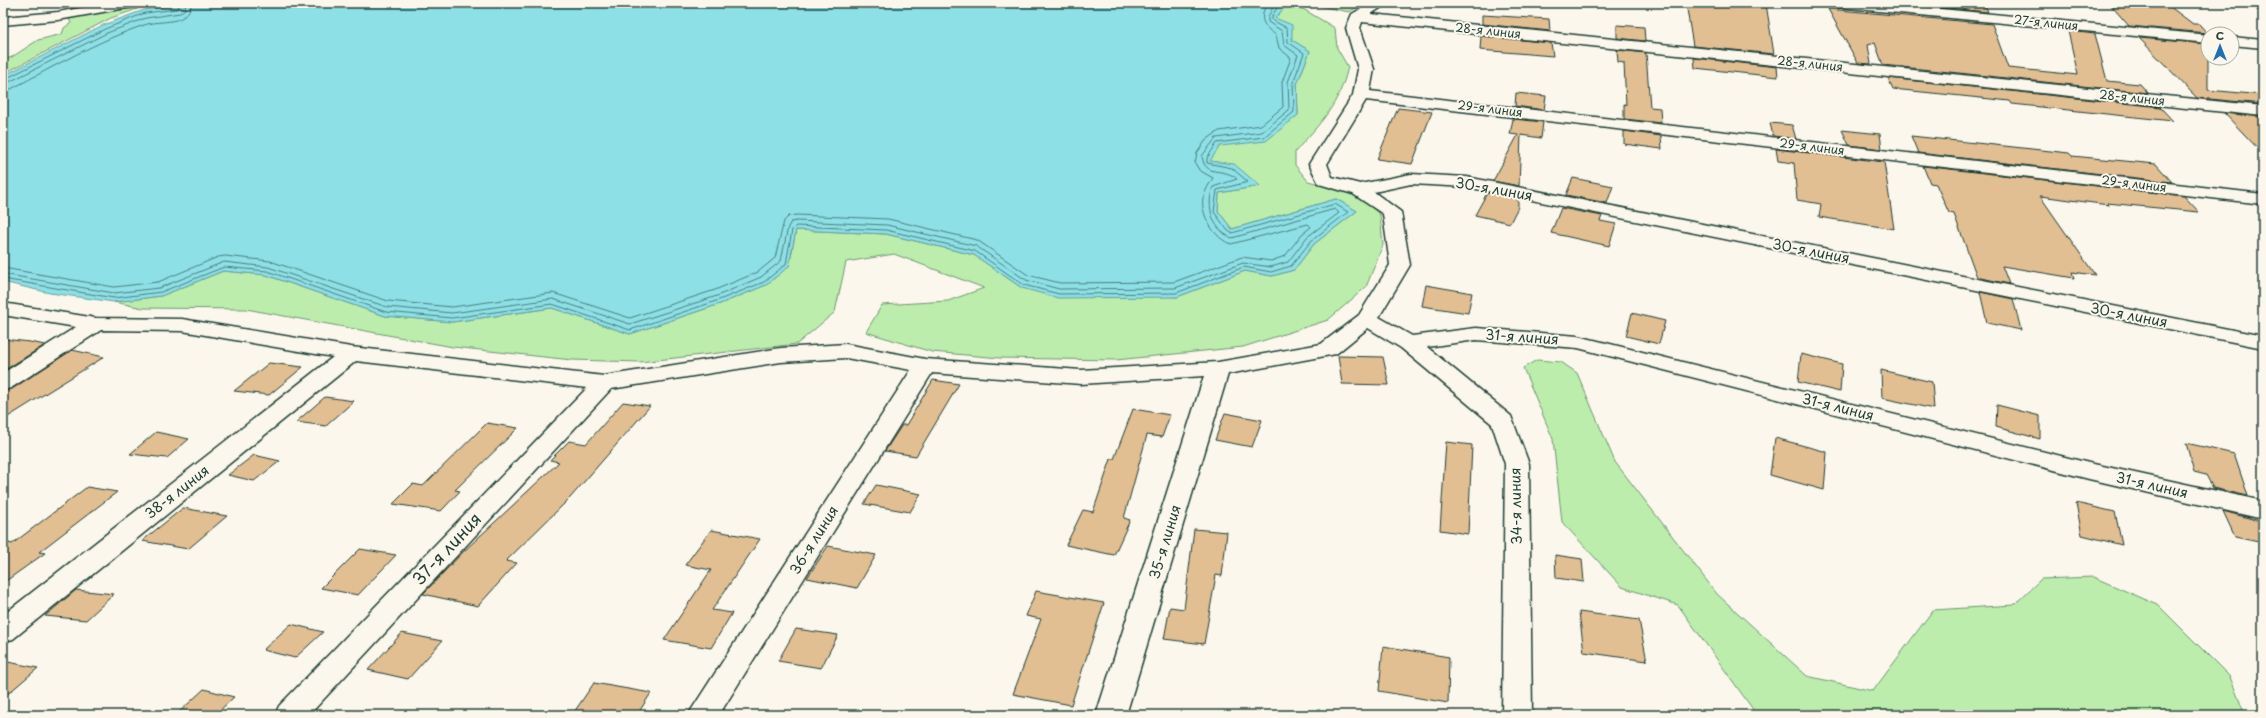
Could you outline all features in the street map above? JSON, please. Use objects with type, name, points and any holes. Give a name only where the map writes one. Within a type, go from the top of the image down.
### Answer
[{"type":"street","points":[[3,21],[58,16],[131,3]]},
{"type":"street","points":[[3,309],[96,324],[182,325],[351,354],[604,383],[781,355],[839,351],[846,351],[925,366],[1081,377],[1218,369],[1328,349],[1367,319],[1400,265],[1392,212],[1359,190],[1325,180],[1318,164],[1361,94],[1366,69],[1353,28],[1357,17],[1381,3]]},
{"type":"street","name":"27-я линия","points":[[1837,3],[2200,38]]},
{"type":"street","points":[[2255,3],[2263,8]]},
{"type":"street","name":"28-я линия","points":[[1357,17],[2263,111]]},
{"type":"street","points":[[2240,42],[2263,44]]},
{"type":"street","name":"29-я линия","points":[[1361,94],[2263,199]]},
{"type":"street","name":"30-я линия","points":[[1359,190],[1411,179],[1467,182],[2263,342]]},
{"type":"street","name":"34-я линия","points":[[1367,319],[1409,343],[1503,421],[1517,464],[1517,715]]},
{"type":"street","points":[[3,383],[96,324]]},
{"type":"street","name":"31-я линия","points":[[1409,343],[1476,334],[1578,342],[2089,471],[2263,510]]},
{"type":"street","name":"38-я линия","points":[[3,631],[351,354]]},
{"type":"street","name":"36-я линия","points":[[704,715],[925,366]]},
{"type":"street","name":"35-я линия","points":[[1111,715],[1218,369]]},
{"type":"street","name":"37-я линия","points":[[290,715],[604,383]]},
{"type":"green space","points":[[1304,3],[1365,3],[1349,12]]},
{"type":"green space","points":[[1286,6],[1303,9],[1335,28],[1337,48],[1348,67],[1339,93],[1328,113],[1295,152],[1295,165],[1308,181],[1343,190],[1363,199],[1380,215],[1383,245],[1366,287],[1328,320],[1243,347],[1116,360],[1000,358],[932,352],[866,332],[882,305],[948,301],[984,288],[894,254],[846,262],[835,312],[797,344],[640,362],[572,360],[453,347],[246,309],[143,308],[114,302],[161,296],[223,271],[266,275],[385,316],[452,322],[552,308],[630,334],[720,304],[766,285],[789,266],[796,230],[886,234],[974,255],[1022,288],[1177,297],[1245,271],[1272,276],[1294,270],[1314,244],[1357,211],[1336,199],[1232,229],[1218,211],[1219,193],[1260,186],[1209,161],[1220,145],[1266,140],[1298,115],[1297,84],[1310,51],[1292,40],[1275,18]]},
{"type":"green space","points":[[140,8],[111,18],[3,74],[3,60],[12,57],[38,40],[62,34],[64,28],[71,23],[69,19],[88,14]]},
{"type":"green space","points":[[1537,360],[1561,362],[1577,373],[1615,462],[1717,594],[1807,676],[1873,691],[1933,610],[2014,605],[2041,579],[2093,577],[2158,605],[2230,677],[2245,715],[1757,715],[1678,605],[1622,587],[1562,522],[1553,439],[1523,368]]},
{"type":"water","points":[[190,3],[1280,3],[1286,6],[1275,18],[1292,25],[1292,40],[1310,51],[1297,84],[1298,115],[1266,141],[1220,146],[1210,161],[1234,164],[1260,186],[1219,193],[1218,211],[1232,229],[1336,199],[1357,211],[1314,244],[1294,270],[1272,276],[1245,271],[1177,297],[1058,298],[1022,288],[974,255],[886,234],[796,230],[789,266],[766,285],[720,304],[630,334],[552,308],[452,322],[385,316],[266,275],[223,271],[161,296],[114,302],[50,293],[3,282],[3,76],[103,25],[144,10]]},
{"type":"building","points":[[1686,3],[1766,4],[1774,54],[1693,46]]},
{"type":"building","points":[[1896,3],[1962,3],[1986,7],[1988,12]]},
{"type":"building","points":[[2109,3],[2165,3],[2193,24],[2199,24],[2201,26],[2200,32],[2129,26]]},
{"type":"building","points":[[1828,9],[1992,24],[2008,68],[2078,75],[2068,31],[2095,34],[2107,81],[2140,84],[2148,93],[1883,65],[1875,43],[1868,45],[1871,64],[1858,63]]},
{"type":"building","points":[[1482,15],[1549,19],[1550,31],[1482,24]]},
{"type":"building","points":[[1617,25],[1644,27],[1645,41],[1617,38]]},
{"type":"building","points":[[1481,36],[1551,43],[1553,56],[1480,50]]},
{"type":"building","points":[[2139,38],[2200,43],[2200,66],[2208,66],[2208,90],[2263,95],[2263,104],[2210,99],[2208,97],[2208,99],[2197,98]]},
{"type":"building","points":[[1617,50],[1646,53],[1650,107],[1660,108],[1661,123],[1624,119],[1624,104],[1626,105],[1624,63],[1618,62]]},
{"type":"building","points":[[1694,58],[1777,67],[1778,77],[1695,68]]},
{"type":"building","points":[[1888,78],[2160,107],[2173,121],[2012,104],[2010,101],[1893,89]]},
{"type":"building","points":[[1516,93],[1546,96],[1544,110],[1515,106]]},
{"type":"building","points":[[1398,108],[1432,112],[1412,164],[1377,159]]},
{"type":"building","points":[[2224,113],[2263,117],[2263,154]]},
{"type":"building","points":[[1513,119],[1543,122],[1541,138],[1521,135],[1519,186],[1493,181],[1518,135],[1510,134]]},
{"type":"building","points":[[1770,123],[1792,125],[1796,139],[1773,136]]},
{"type":"building","points":[[1842,130],[1880,134],[1882,149],[1849,145]]},
{"type":"building","points":[[1624,131],[1661,136],[1662,149],[1624,144]]},
{"type":"building","points":[[1911,136],[2069,153],[2072,156],[2156,164],[2172,182],[1918,153]]},
{"type":"building","points":[[1776,149],[1884,162],[1894,229],[1819,217],[1821,204],[1797,200],[1794,163],[1778,161]]},
{"type":"building","points":[[1923,166],[2184,196],[2199,212],[2107,203],[2109,205],[2040,196],[2095,275],[2072,272],[2074,278],[2002,266],[2009,284],[1977,277],[1954,214],[1949,213],[1936,184],[1930,183]]},
{"type":"building","points":[[1573,178],[1613,186],[1607,203],[1566,195]]},
{"type":"building","points":[[1487,193],[1518,199],[1518,207],[1510,223],[1475,215]]},
{"type":"building","points":[[1561,208],[1602,216],[1600,221],[1616,224],[1609,246],[1551,233]]},
{"type":"building","points":[[1426,285],[1472,293],[1468,313],[1422,306]]},
{"type":"building","points":[[1980,292],[2013,299],[2021,330],[1987,323]]},
{"type":"building","points":[[1632,313],[1665,321],[1659,344],[1626,336]]},
{"type":"building","points":[[3,339],[30,342],[45,345],[3,371]]},
{"type":"building","points":[[72,350],[104,357],[3,420],[3,391],[12,389]]},
{"type":"building","points":[[1801,354],[1842,364],[1840,392],[1798,382]]},
{"type":"building","points":[[1338,356],[1383,357],[1389,385],[1342,384]]},
{"type":"building","points":[[269,363],[303,367],[269,395],[234,391]]},
{"type":"building","points":[[1881,370],[1932,382],[1934,409],[1882,398]]},
{"type":"building","points":[[933,380],[959,384],[916,456],[885,451],[902,425],[906,425]]},
{"type":"building","points":[[325,397],[354,401],[326,426],[296,422]]},
{"type":"building","points":[[623,402],[650,406],[570,498],[506,561],[517,563],[478,606],[423,594],[463,552],[559,462],[550,460],[569,441],[586,444]]},
{"type":"building","points":[[1997,405],[2040,416],[2040,439],[1996,427]]},
{"type":"building","points":[[1133,409],[1170,415],[1162,437],[1147,435],[1124,518],[1130,520],[1114,555],[1066,545],[1083,510],[1093,512],[1111,459],[1114,459]]},
{"type":"building","points":[[1225,413],[1262,420],[1252,447],[1215,440]]},
{"type":"building","points":[[487,423],[518,428],[455,490],[460,491],[441,511],[393,504],[413,484],[423,486]]},
{"type":"building","points":[[156,432],[189,439],[167,458],[130,454]]},
{"type":"building","points":[[1775,438],[1827,452],[1824,490],[1770,475]]},
{"type":"building","points":[[1446,442],[1472,445],[1468,534],[1440,530]]},
{"type":"building","points":[[2186,443],[2234,454],[2248,496],[2213,488],[2206,475],[2194,472]]},
{"type":"building","points":[[254,455],[280,461],[254,481],[228,475]]},
{"type":"building","points":[[876,485],[921,494],[910,512],[864,504]]},
{"type":"building","points":[[87,487],[117,492],[39,552],[45,553],[3,583],[3,541],[12,544]]},
{"type":"building","points":[[2076,503],[2115,512],[2122,545],[2082,535]]},
{"type":"building","points":[[183,508],[227,516],[188,549],[142,541]]},
{"type":"building","points":[[2223,511],[2263,522],[2263,543],[2235,537]]},
{"type":"building","points":[[1194,529],[1227,532],[1222,576],[1216,575],[1204,644],[1164,639],[1170,607],[1184,609]]},
{"type":"building","points":[[711,530],[760,539],[712,610],[732,613],[711,648],[664,640],[711,570],[685,565]]},
{"type":"building","points":[[828,546],[876,555],[857,588],[807,578]]},
{"type":"building","points":[[360,549],[396,555],[358,595],[321,588]]},
{"type":"building","points":[[1555,555],[1582,559],[1584,582],[1556,578]]},
{"type":"building","points":[[76,590],[114,594],[86,620],[45,616]]},
{"type":"building","points":[[1036,591],[1104,603],[1071,705],[1013,694],[1041,619],[1026,616]]},
{"type":"building","points":[[1579,612],[1639,620],[1647,661],[1584,652]]},
{"type":"building","points":[[291,624],[323,632],[295,658],[263,650]]},
{"type":"building","points":[[796,629],[838,635],[821,668],[778,661]]},
{"type":"building","points":[[402,633],[442,641],[408,679],[368,670]]},
{"type":"building","points":[[1383,646],[1449,657],[1448,703],[1379,691]]},
{"type":"building","points":[[3,661],[38,668],[3,698]]},
{"type":"building","points":[[594,683],[651,693],[637,715],[572,715]]},
{"type":"building","points":[[204,689],[234,697],[215,715],[176,715]]}]
